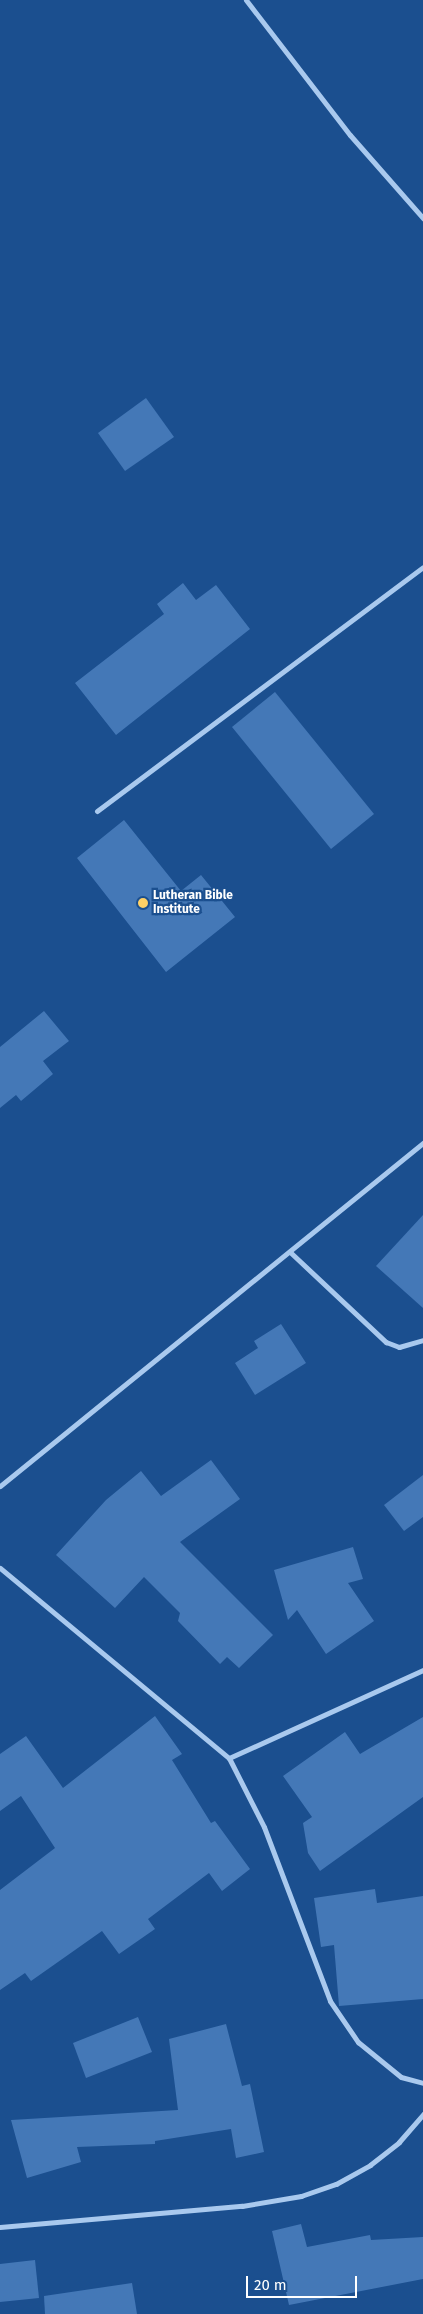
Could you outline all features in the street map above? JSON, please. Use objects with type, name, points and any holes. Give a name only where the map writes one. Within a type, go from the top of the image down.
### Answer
[{"type":"street","points":[[246,0],[350,135],[423,218]]},
{"type":"street","points":[[97,811],[423,566]]},
{"type":"street","points":[[0,1486],[423,1143]]},
{"type":"street","points":[[290,1252],[386,1342],[399,1347],[423,1340]]},
{"type":"street","points":[[0,1568],[230,1758],[264,1827],[330,2001],[358,2042],[401,2077],[423,2084]]},
{"type":"street","points":[[230,1758],[423,1670]]},
{"type":"street","points":[[0,2227],[242,2206],[302,2196],[336,2184],[370,2165],[400,2142],[423,2114]]},
{"type":"building","points":[[146,398],[174,437],[125,471],[98,433]]},
{"type":"building","points":[[183,583],[196,600],[216,585],[250,629],[116,735],[75,683],[164,614],[157,604]]},
{"type":"building","points":[[275,692],[374,814],[331,849],[232,727]]},
{"type":"building","points":[[124,820],[181,891],[201,875],[235,917],[166,972],[77,858]]},
{"type":"building","points":[[44,1011],[69,1041],[43,1061],[53,1074],[21,1101],[16,1095],[0,1108],[0,1047]]},
{"type":"building","points":[[423,1215],[423,1308],[376,1266]]},
{"type":"building","points":[[281,1324],[306,1363],[255,1395],[235,1363],[258,1348],[254,1341]]},
{"type":"building","points":[[211,1460],[240,1499],[180,1542],[273,1635],[239,1668],[227,1657],[220,1664],[178,1621],[180,1613],[144,1577],[115,1608],[56,1555],[106,1500],[141,1471],[161,1496]]},
{"type":"building","points":[[423,1475],[423,1517],[404,1531],[384,1505]]},
{"type":"building","points":[[353,1547],[363,1579],[348,1583],[374,1621],[326,1654],[297,1610],[288,1620],[274,1570]]},
{"type":"building","points":[[155,1716],[182,1754],[172,1760],[211,1823],[215,1821],[250,1869],[222,1891],[209,1873],[148,1919],[155,1929],[119,1954],[102,1931],[31,1981],[25,1973],[0,1990],[0,1890],[55,1848],[21,1796],[0,1811],[0,1754],[26,1736],[63,1788]]},
{"type":"building","points":[[423,1717],[423,1797],[320,1871],[308,1853],[303,1823],[312,1817],[283,1776],[345,1732],[360,1754]]},
{"type":"building","points":[[375,1889],[377,1903],[423,1896],[423,1999],[339,2006],[334,1945],[321,1947],[314,1898]]},
{"type":"building","points":[[138,2017],[152,2052],[86,2078],[73,2043]]},
{"type":"building","points":[[226,2024],[242,2086],[250,2084],[264,2152],[236,2158],[231,2129],[155,2141],[155,2144],[77,2147],[81,2162],[27,2178],[11,2120],[178,2110],[169,2039]]},
{"type":"building","points":[[301,2224],[307,2247],[370,2235],[371,2240],[423,2237],[423,2279],[289,2305],[272,2231]]},
{"type":"building","points":[[35,2260],[39,2298],[0,2302],[0,2264]]},
{"type":"building","points":[[132,2283],[137,2314],[45,2314],[44,2296]]},
{"type":"place","name":"Lutheran Bible Institute","points":[[143,903]]}]
